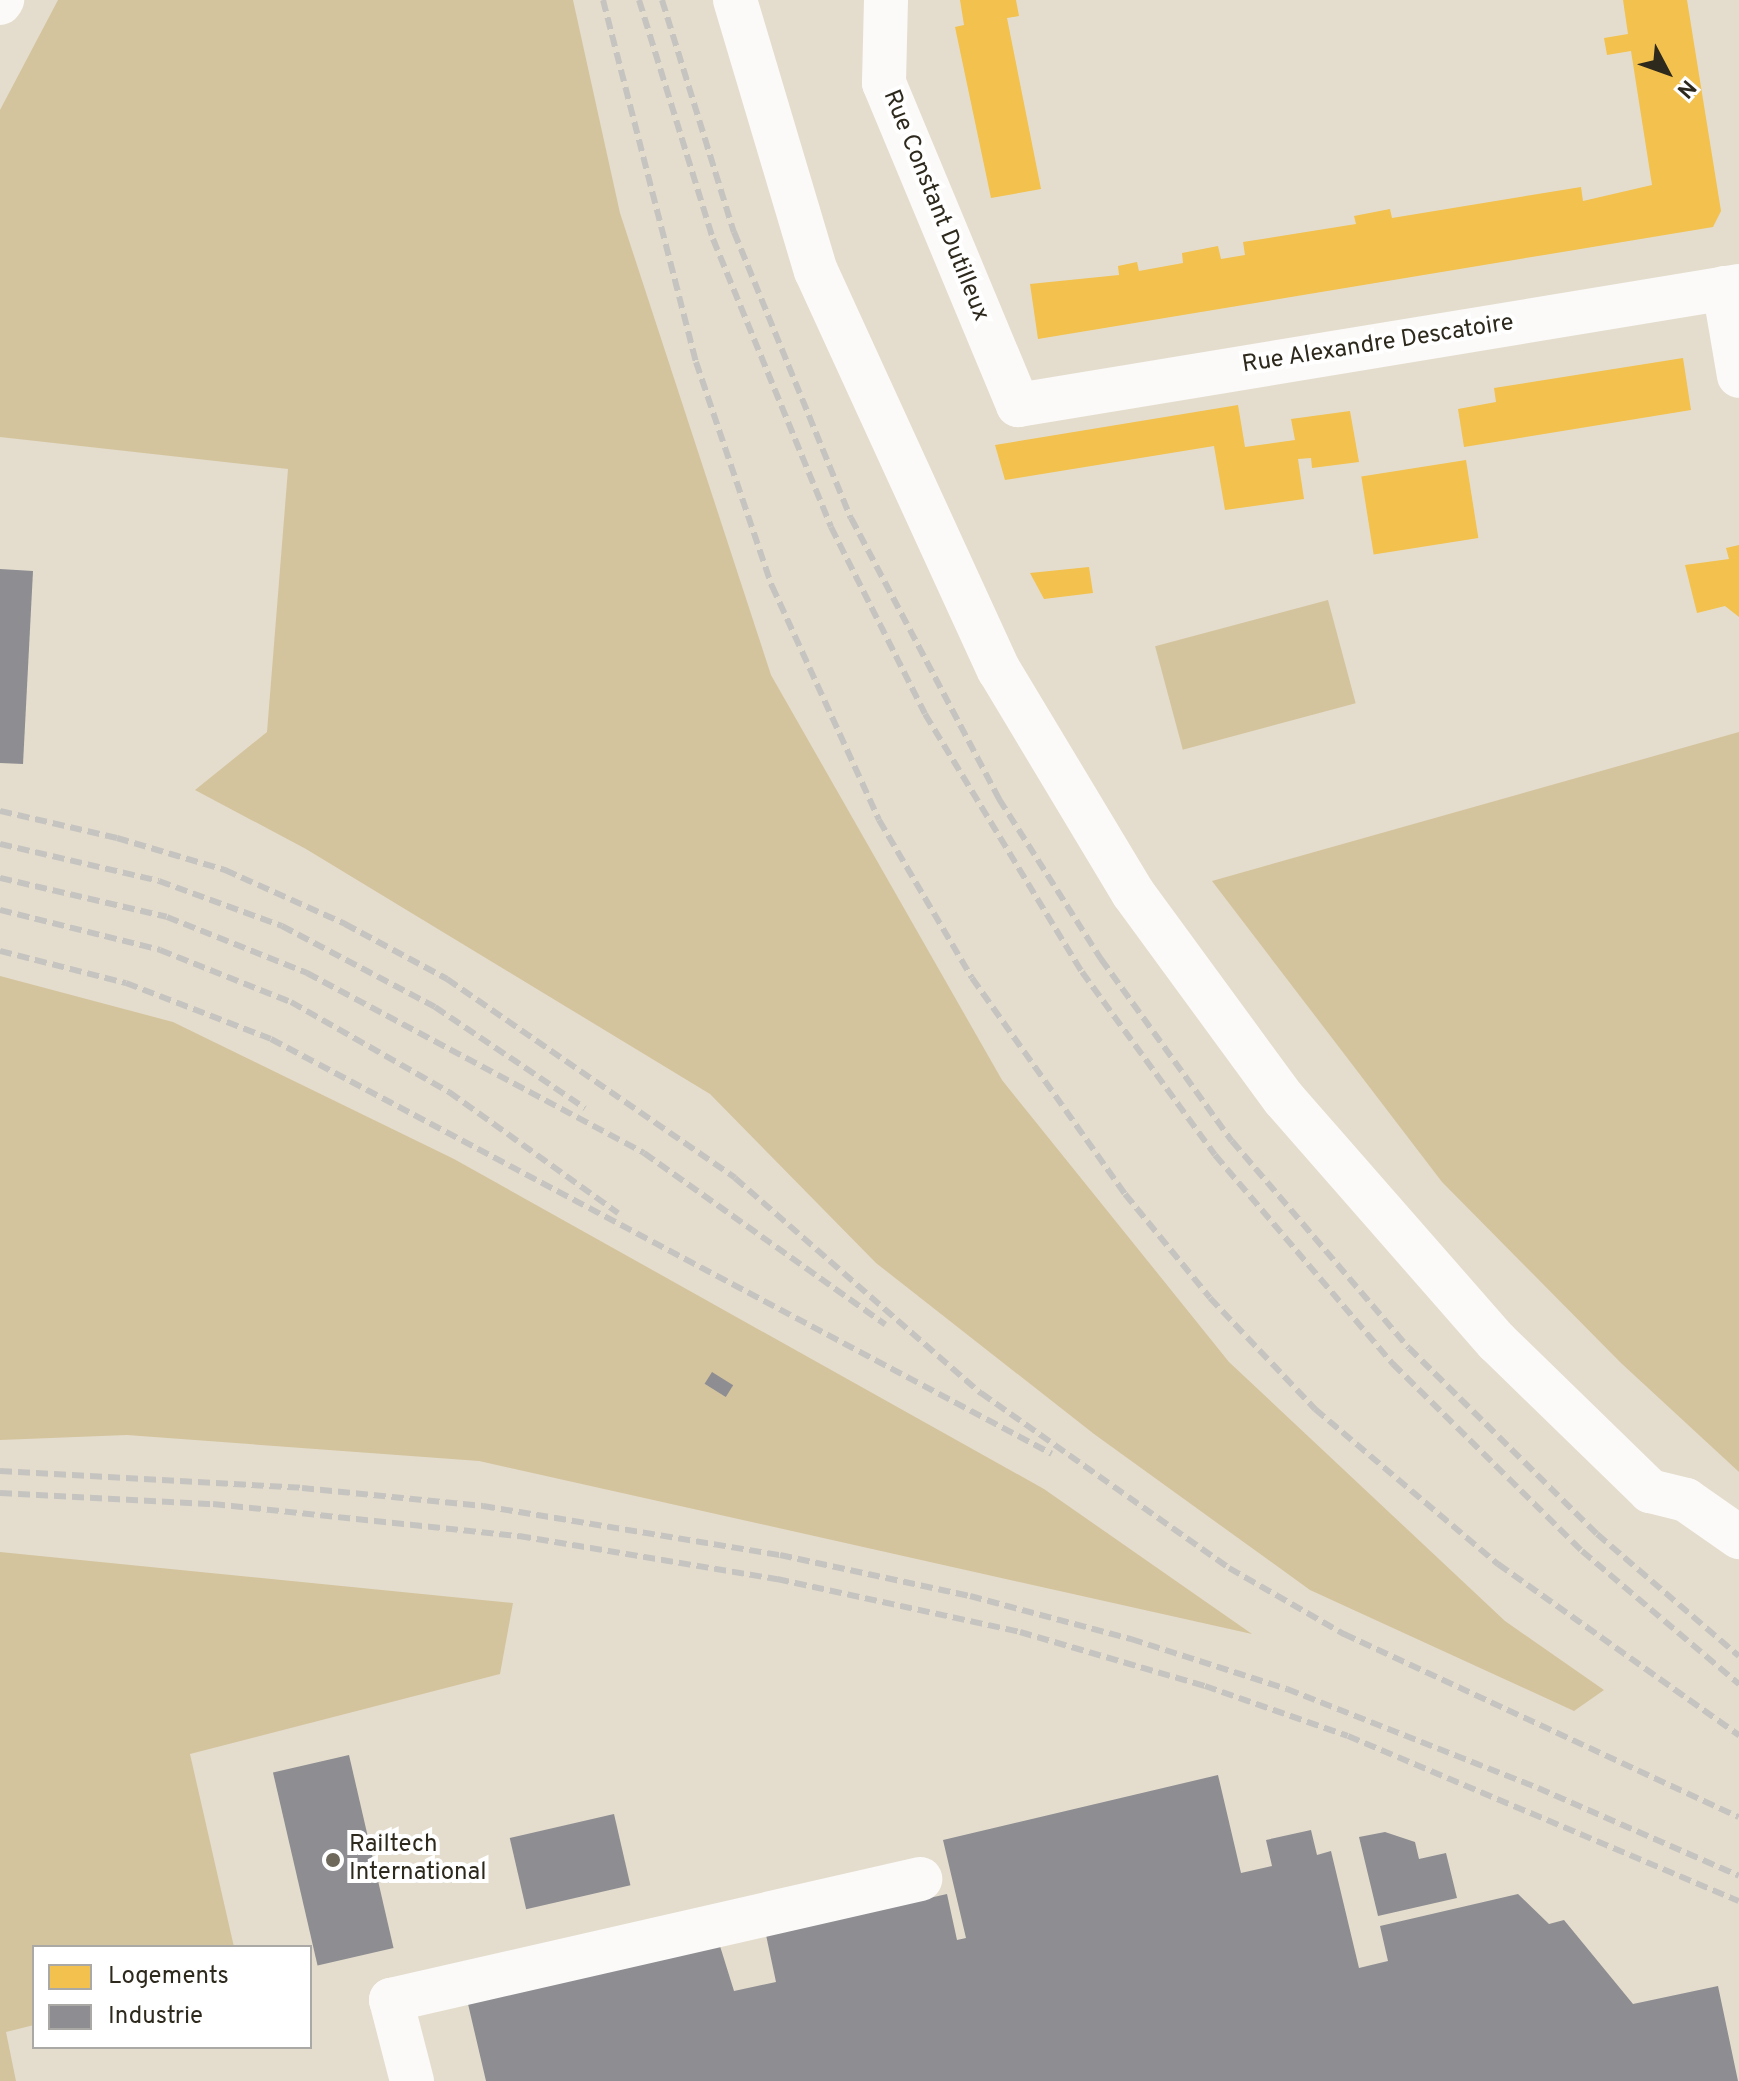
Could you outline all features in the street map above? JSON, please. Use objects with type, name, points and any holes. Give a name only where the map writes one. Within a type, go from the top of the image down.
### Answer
[{"type":"street","points":[[735,0],[816,271],[999,670],[1133,893],[1284,1099],[1497,1342],[1650,1491],[1686,1500],[1739,1537]]},
{"type":"street","name":"Rue Constant Dutilleux","points":[[886,0],[884,83],[1018,405]]},
{"type":"street","points":[[1732,287],[1739,376]]},
{"type":"street","name":"Rue Alexandre Descatoire","points":[[1018,405],[1732,287]]},
{"type":"street","points":[[412,2081],[391,2000],[920,1879]]},
{"type":"shaded area","points":[[58,0],[573,0],[620,213],[771,675],[1002,1080],[1229,1362],[1505,1621],[1604,1690],[1574,1711],[1310,1590],[1094,1434],[876,1263],[710,1094],[306,849],[195,790],[267,732],[288,469],[0,437],[0,110]]},
{"type":"shaded area","points":[[1328,600],[1356,703],[1183,750],[1155,646]]},
{"type":"shaded area","points":[[1739,732],[1739,1472],[1621,1363],[1442,1182],[1212,881]]},
{"type":"shaded area","points":[[0,976],[173,1022],[454,1159],[1044,1489],[1252,1634],[479,1461],[127,1435],[0,1440]]},
{"type":"shaded area","points":[[0,1552],[513,1603],[500,1674],[190,1754],[234,1945],[32,1945],[32,2026],[6,2032],[16,2081],[0,2081]]},
{"type":"building: Logements","points":[[960,0],[1016,0],[1019,16],[1007,18],[1041,189],[991,198],[955,27],[964,25]]},
{"type":"building: Logements","points":[[1623,0],[1687,0],[1721,211],[1713,227],[1038,339],[1030,284],[1119,275],[1118,266],[1137,262],[1139,271],[1183,263],[1182,253],[1218,246],[1221,259],[1245,255],[1243,242],[1356,224],[1354,216],[1390,209],[1392,218],[1581,187],[1583,201],[1652,185],[1631,51],[1607,55],[1604,38],[1628,34]]},
{"type":"building: Logements","points":[[1683,358],[1691,410],[1464,447],[1458,409],[1496,402],[1494,388]]},
{"type":"building: Logements","points":[[1238,405],[1245,447],[1295,440],[1291,419],[1350,411],[1359,462],[1312,468],[1311,458],[1298,459],[1304,499],[1225,510],[1214,446],[1005,480],[995,445]]},
{"type":"building: Logements","points":[[1466,460],[1478,538],[1374,555],[1361,477]]},
{"type":"building: Logements","points":[[1739,545],[1739,617],[1725,606],[1697,613],[1685,565],[1729,559],[1726,548]]},
{"type":"building: Logements","points":[[1089,567],[1093,593],[1044,599],[1030,573]]},
{"type":"building: Industrie","points":[[0,569],[33,571],[23,764],[0,763]]},
{"type":"building: Industrie","points":[[712,1372],[733,1385],[726,1397],[705,1384]]},
{"type":"building: Industrie","name":"Railtech International","points":[[349,1755],[394,1948],[318,1965],[273,1773]]},
{"type":"building: Industrie","points":[[1218,1775],[1241,1873],[1272,1866],[1266,1840],[1311,1830],[1317,1855],[1331,1851],[1359,1968],[1388,1961],[1380,1926],[1518,1894],[1549,1924],[1564,1920],[1633,2004],[1718,1986],[1738,2081],[486,2081],[468,2004],[720,1946],[734,1991],[776,1982],[766,1935],[947,1894],[957,1940],[966,1938],[943,1840]]},
{"type":"building: Industrie","points":[[614,1814],[630,1885],[526,1909],[510,1838]]},
{"type":"building: Industrie","points":[[1385,1832],[1415,1842],[1419,1859],[1446,1853],[1457,1898],[1378,1916],[1359,1837]]},
{"type":"railway","points":[[603,0],[696,362],[772,586],[879,820],[972,978],[1125,1194],[1210,1298],[1315,1409],[1498,1564],[1739,1735]]},
{"type":"railway","points":[[639,0],[713,239],[831,527],[925,714],[1082,972],[1215,1155],[1393,1364],[1582,1551],[1739,1684]]},
{"type":"railway","points":[[662,0],[734,232],[851,518],[999,799],[1101,959],[1232,1141],[1409,1348],[1597,1534],[1739,1656]]},
{"type":"railway","points":[[0,811],[117,838],[225,870],[345,924],[447,979],[735,1178],[981,1393],[1229,1568],[1344,1634],[1739,1817]]},
{"type":"railway","points":[[0,844],[159,881],[282,926],[435,1007],[585,1108]]},
{"type":"railway","points":[[0,878],[167,917],[307,973],[644,1153],[885,1324]]},
{"type":"railway","points":[[0,910],[160,950],[291,1002],[449,1092],[618,1213]]},
{"type":"railway","points":[[0,951],[126,983],[271,1039],[1052,1454]]},
{"type":"railway","points":[[0,1471],[302,1488],[483,1506],[780,1555],[970,1596],[1131,1639],[1287,1689],[1538,1788],[1739,1876]]},
{"type":"railway","points":[[0,1493],[213,1504],[519,1536],[777,1579],[1020,1632],[1205,1686],[1348,1736],[1739,1901]]},
{"type":"place","name":"Railtech International","points":[[333,1860]]}]
